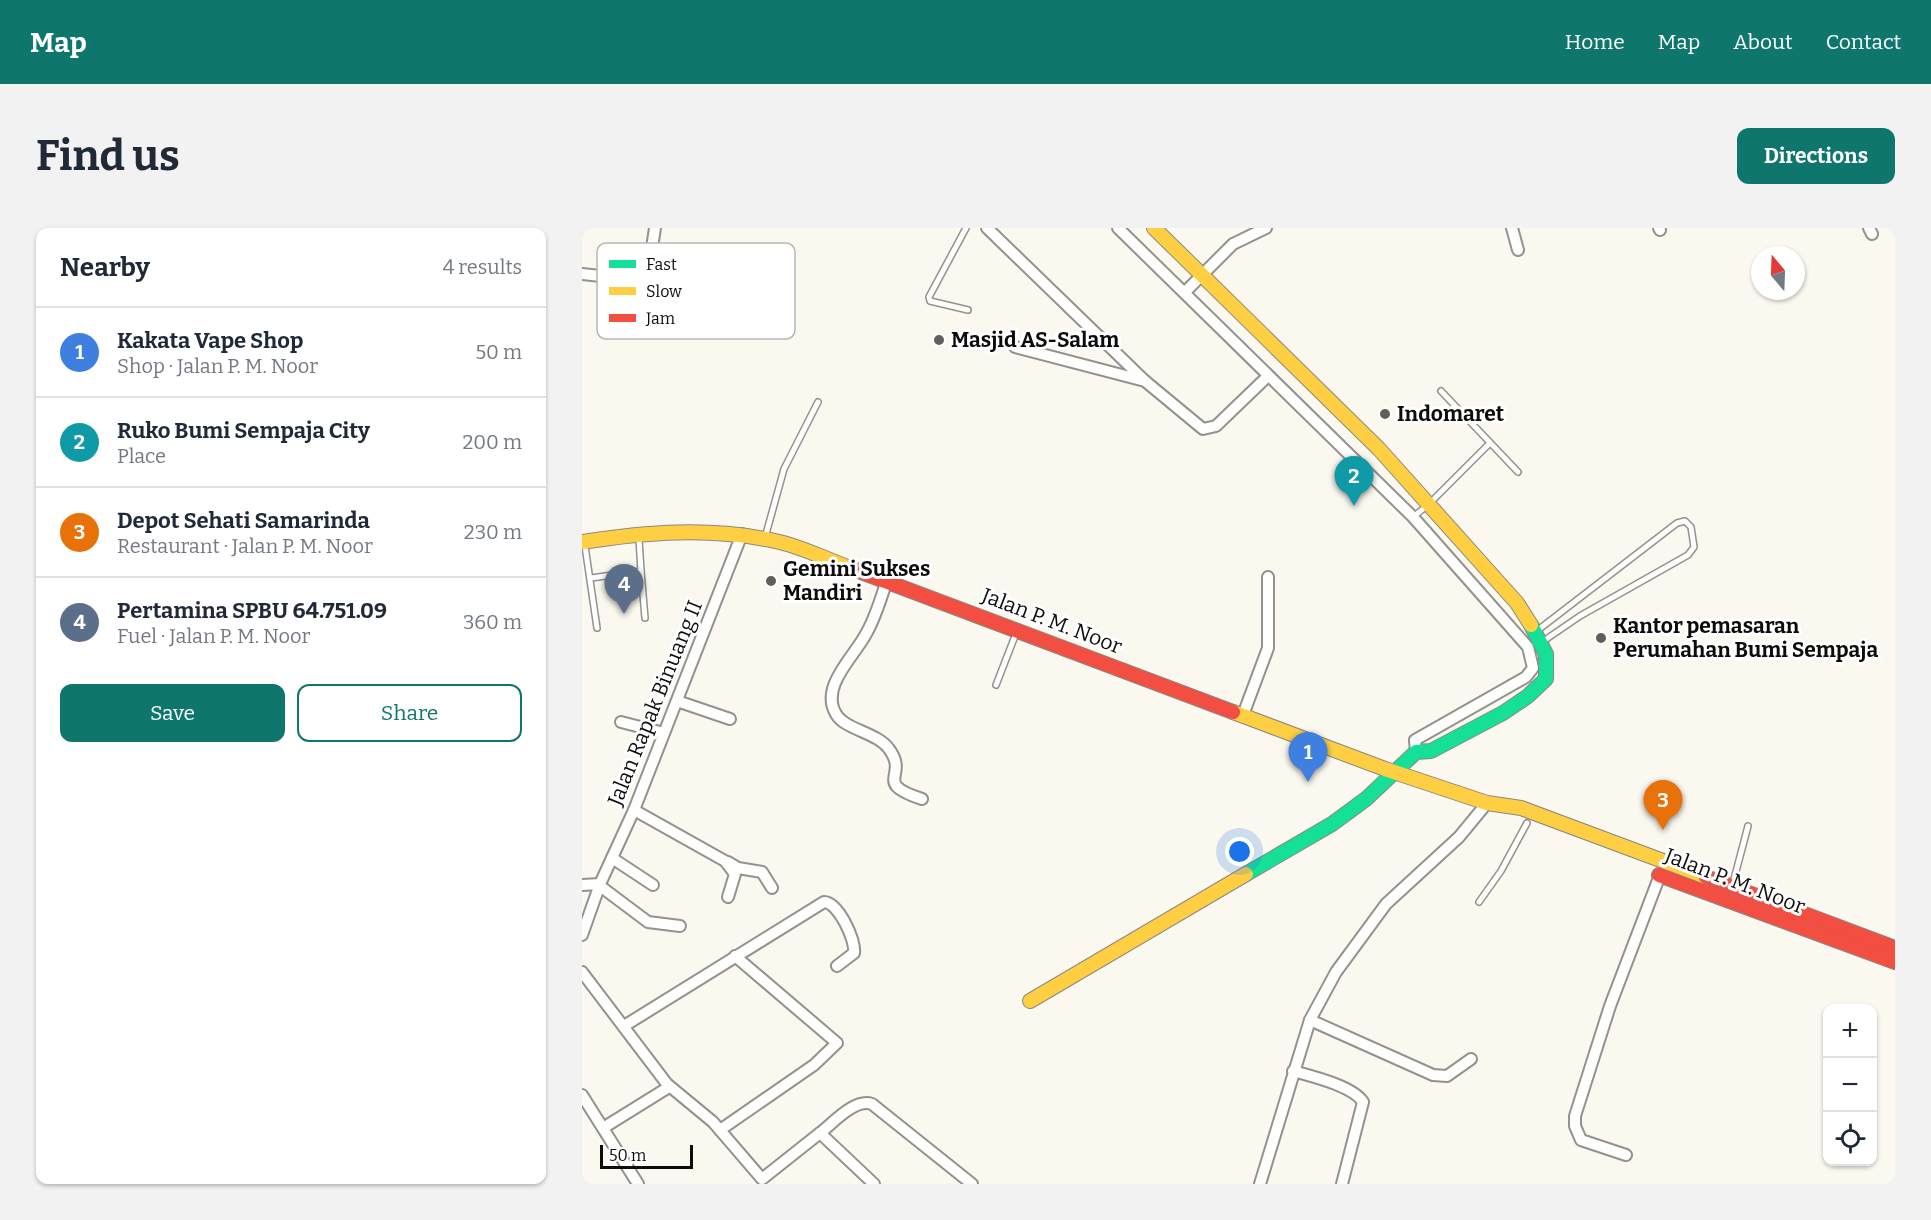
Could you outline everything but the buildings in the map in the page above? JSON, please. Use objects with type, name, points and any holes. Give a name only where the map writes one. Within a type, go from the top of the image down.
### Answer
[{"type":"main road","points":[[1030,1001],[1332,824],[1363,802],[1393,771],[1416,752],[1431,751],[1528,696],[1542,685],[1539,637],[1517,603],[1379,449],[1154,228]]},
{"type":"main road","name":"Jalan P. M. Noor","points":[[583,542],[639,533],[694,529],[765,538],[887,580],[1017,631],[1393,771],[1492,805],[1521,808],[1691,880],[1895,962]]},
{"type":"main road","name":"Jalan P. M. Noor","points":[[1492,805],[1507,816],[1660,875],[1732,888],[1895,948]]},
{"type":"street","points":[[653,243],[656,228]]},
{"type":"street","points":[[987,228],[1145,381],[1203,429],[1216,426],[1268,376]]},
{"type":"street","points":[[1118,228],[1413,517],[1517,633],[1540,667],[1415,740],[1416,752]]},
{"type":"street","points":[[1185,292],[1233,244],[1266,228]]},
{"type":"street","points":[[1512,228],[1518,250]]},
{"type":"street","points":[[582,274],[597,276]]},
{"type":"street","points":[[1015,347],[1145,381]]},
{"type":"street","name":"Jalan Rapak Binuang II","points":[[582,935],[590,909],[634,810],[742,534]]},
{"type":"street","points":[[1242,715],[1258,681],[1268,648],[1268,577]]},
{"type":"street","points":[[887,580],[866,634],[834,686],[833,703],[836,715],[844,722],[881,740],[894,757],[894,785],[900,792],[921,800]]},
{"type":"street","points":[[677,701],[730,719]]},
{"type":"street","points":[[621,722],[664,733]]},
{"type":"street","points":[[1260,1184],[1310,1020],[1336,972],[1375,916],[1492,805]]},
{"type":"street","points":[[634,810],[738,868],[762,872],[772,888]]},
{"type":"street","points":[[612,858],[654,885]]},
{"type":"street","points":[[725,861],[735,874],[728,897]]},
{"type":"street","points":[[1626,1155],[1581,1140],[1575,1126],[1575,1116],[1610,1006],[1660,875]]},
{"type":"street","points":[[582,885],[600,886],[648,921],[680,926]]},
{"type":"street","points":[[624,1026],[824,902],[830,902],[855,945],[854,952],[837,966]]},
{"type":"street","points":[[720,1130],[830,1050],[837,1042],[729,959]]},
{"type":"street","points":[[582,972],[669,1087],[720,1130],[764,1181],[820,1133],[858,1105],[866,1102],[873,1104],[972,1184]]},
{"type":"street","points":[[1310,1020],[1433,1075],[1447,1076],[1471,1059]]},
{"type":"street","points":[[1293,1071],[1350,1090],[1359,1095],[1363,1102],[1342,1184]]},
{"type":"street","points":[[603,1128],[669,1087]]},
{"type":"street","points":[[582,1095],[638,1184]]},
{"type":"street","points":[[820,1133],[868,1182]]},
{"type":"lane","points":[[966,228],[929,297],[930,301],[968,309]]},
{"type":"lane","points":[[1442,391],[1518,472]]},
{"type":"lane","points":[[765,538],[784,469],[818,402]]},
{"type":"lane","points":[[1413,517],[1428,505],[1490,442]]},
{"type":"lane","points":[[1685,521],[1691,527],[1694,547],[1688,555],[1539,637],[1677,523],[1685,521]]},
{"type":"lane","points":[[639,533],[645,618]]},
{"type":"lane","points":[[583,542],[591,578],[597,628]]},
{"type":"lane","points":[[591,578],[641,571]]},
{"type":"lane","points":[[996,685],[1017,631]]},
{"type":"lane","points":[[1479,902],[1501,871],[1527,823]]},
{"type":"lane","points":[[1732,888],[1741,845],[1748,826]]},
{"type":"traffic: fast","points":[[1246,874],[1332,824],[1366,799],[1416,752],[1431,751],[1503,713],[1528,696],[1546,679],[1546,654],[1531,625]]},
{"type":"traffic: slow","points":[[1154,228],[1379,449],[1517,603],[1531,625]]},
{"type":"traffic: slow","points":[[582,542],[654,534],[726,534],[785,543],[853,569]]},
{"type":"traffic: slow","points":[[1233,712],[1385,769],[1487,803],[1521,808],[1706,877]]},
{"type":"traffic: slow","points":[[1030,1001],[1246,874]]},
{"type":"traffic: jam","points":[[853,569],[1233,712]]},
{"type":"traffic: jam","points":[[1659,875],[1895,962]]},
{"type":"traffic: jam","points":[[1706,877],[1895,948]]},
{"type":"place","name":"Masjid AS-Salam","points":[[939,340]]},
{"type":"place","name":"Indomaret","points":[[1385,414]]},
{"type":"place","name":"Ruko Bumi Sempaja City","points":[[1354,506]]},
{"type":"place","name":"Gemini Sukses Mandiri","points":[[771,581]]},
{"type":"place","name":"Pertamina SPBU 64.751.09","points":[[624,614]]},
{"type":"place","name":"Kantor pemasaran Perumahan Bumi Sempaja","points":[[1601,638]]},
{"type":"place","name":"Kakata Vape Shop","points":[[1308,782]]},
{"type":"place","name":"Depot Sehati Samarinda","points":[[1663,830]]}]
